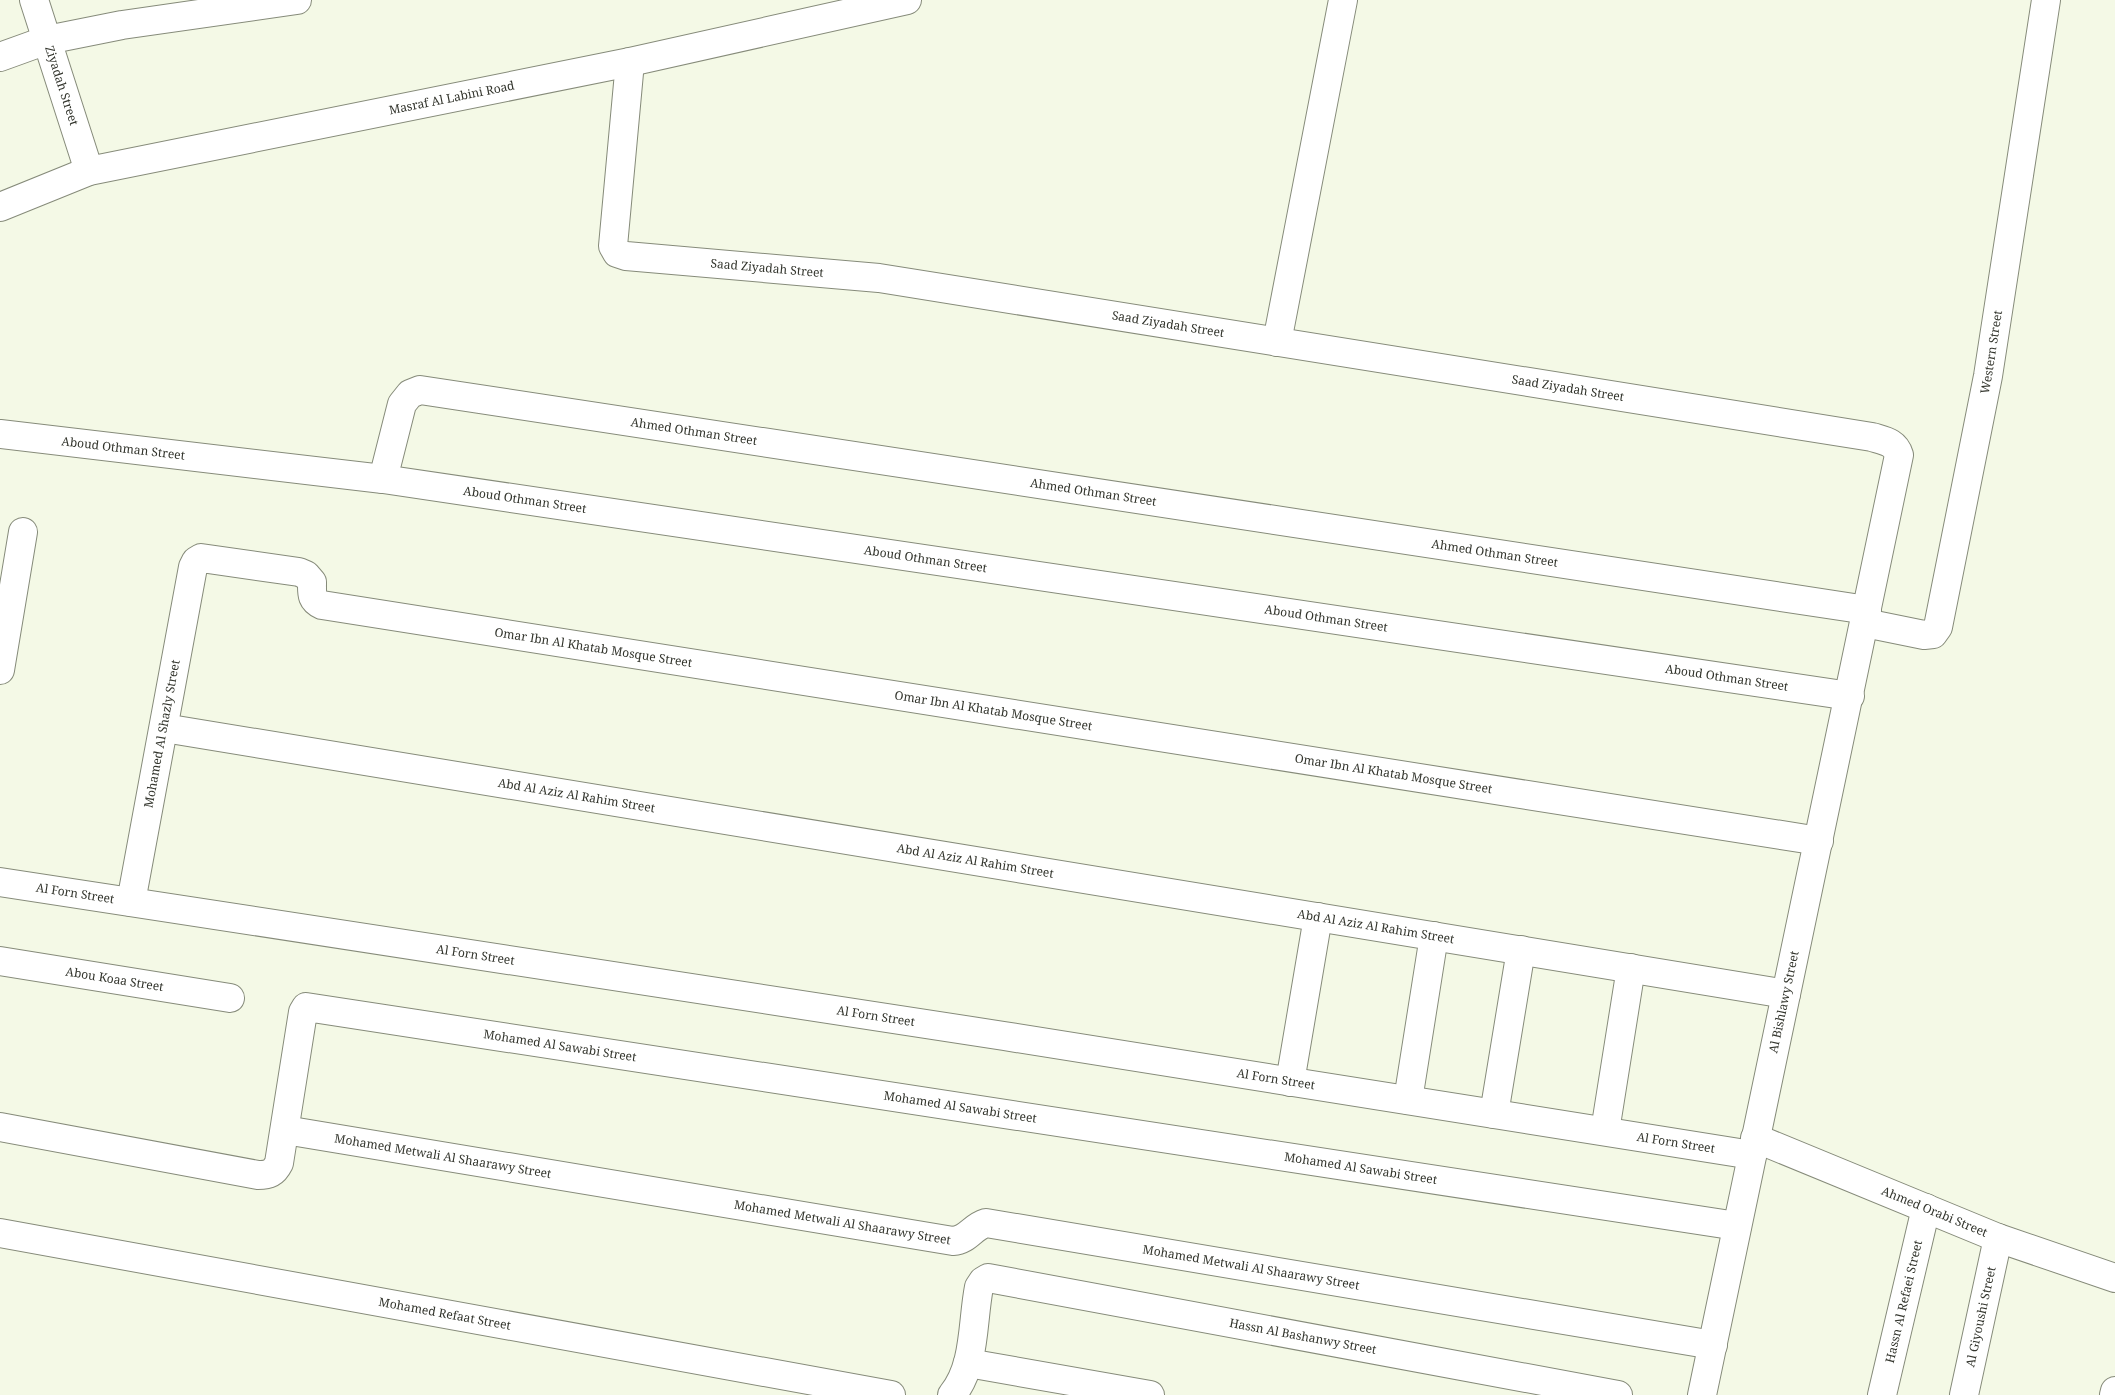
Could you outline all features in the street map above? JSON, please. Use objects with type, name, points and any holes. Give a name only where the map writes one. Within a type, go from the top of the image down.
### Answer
[{"type":"street","name":"Ziyadah Street","points":[[34,0],[89,171]]},
{"type":"street","points":[[0,57],[47,40],[122,25],[290,0]]},
{"type":"street","name":"Masraf Al Labini Road","points":[[0,207],[89,171],[630,62],[907,0]]},
{"type":"street","points":[[1277,342],[1343,0]]},
{"type":"street","name":"Western Street","points":[[1866,616],[1924,635],[1933,634],[1938,627],[1988,376],[2046,0]]},
{"type":"street","name":"Saad Ziyadah Street","points":[[630,62],[612,246],[617,253],[626,256],[879,278],[1872,438],[1888,441],[1896,448],[1899,456]]},
{"type":"street","name":"Ahmed Othman Street","points":[[383,479],[402,404],[410,394],[420,390],[1866,616]]},
{"type":"street","name":"Aboud Othman Street","points":[[0,434],[383,479],[1850,696]]},
{"type":"street","name":"Al Bishlawy Street","points":[[1702,1395],[1899,456]]},
{"type":"street","points":[[0,670],[23,532]]},
{"type":"street","name":"Omar Ibn Al Khatab Mosque Street","points":[[193,567],[196,561],[201,558],[299,572],[306,575],[312,582],[312,596],[316,602],[322,605],[1819,841]]},
{"type":"street","name":"Mohamed Al Shazly Street","points":[[131,902],[193,567]]},
{"type":"street","name":"Abd Al Aziz Al Rahim Street","points":[[164,728],[1786,994]]},
{"type":"street","name":"Al Forn Street","points":[[0,882],[1605,1132],[1754,1146]]},
{"type":"street","points":[[1290,1082],[1318,917]]},
{"type":"street","points":[[1408,1100],[1434,936]]},
{"type":"street","points":[[1494,1114],[1521,950]]},
{"type":"street","name":"Abou Koaa Street","points":[[0,961],[230,998]]},
{"type":"street","points":[[1605,1132],[1631,968]]},
{"type":"street","name":"Mohamed Al Sawabi Street","points":[[285,1130],[303,1012],[306,1007],[1737,1226]]},
{"type":"street","points":[[0,1127],[258,1175],[268,1175],[280,1163],[285,1130]]},
{"type":"street","name":"Mohamed Metwali Al Shaarawy Street","points":[[285,1130],[953,1241],[966,1238],[978,1225],[986,1224],[1713,1345]]},
{"type":"street","name":"Ahmed Orabi Street","points":[[1754,1146],[1926,1208],[1998,1238],[2115,1278]]},
{"type":"street","name":"Hassn Al Refaei Street","points":[[1882,1395],[1926,1208]]},
{"type":"street","name":"Mohamed Refaat Street","points":[[0,1233],[891,1395]]},
{"type":"street","name":"Al Giyoushi Street","points":[[1964,1395],[1998,1238]]},
{"type":"street","name":"Hassn Al Bashanwy Street","points":[[968,1363],[979,1287],[988,1278],[1618,1395]]},
{"type":"street","points":[[952,1395],[962,1380],[968,1363],[1150,1395]]},
{"type":"street","points":[[2114,1395],[2115,1391]]}]
